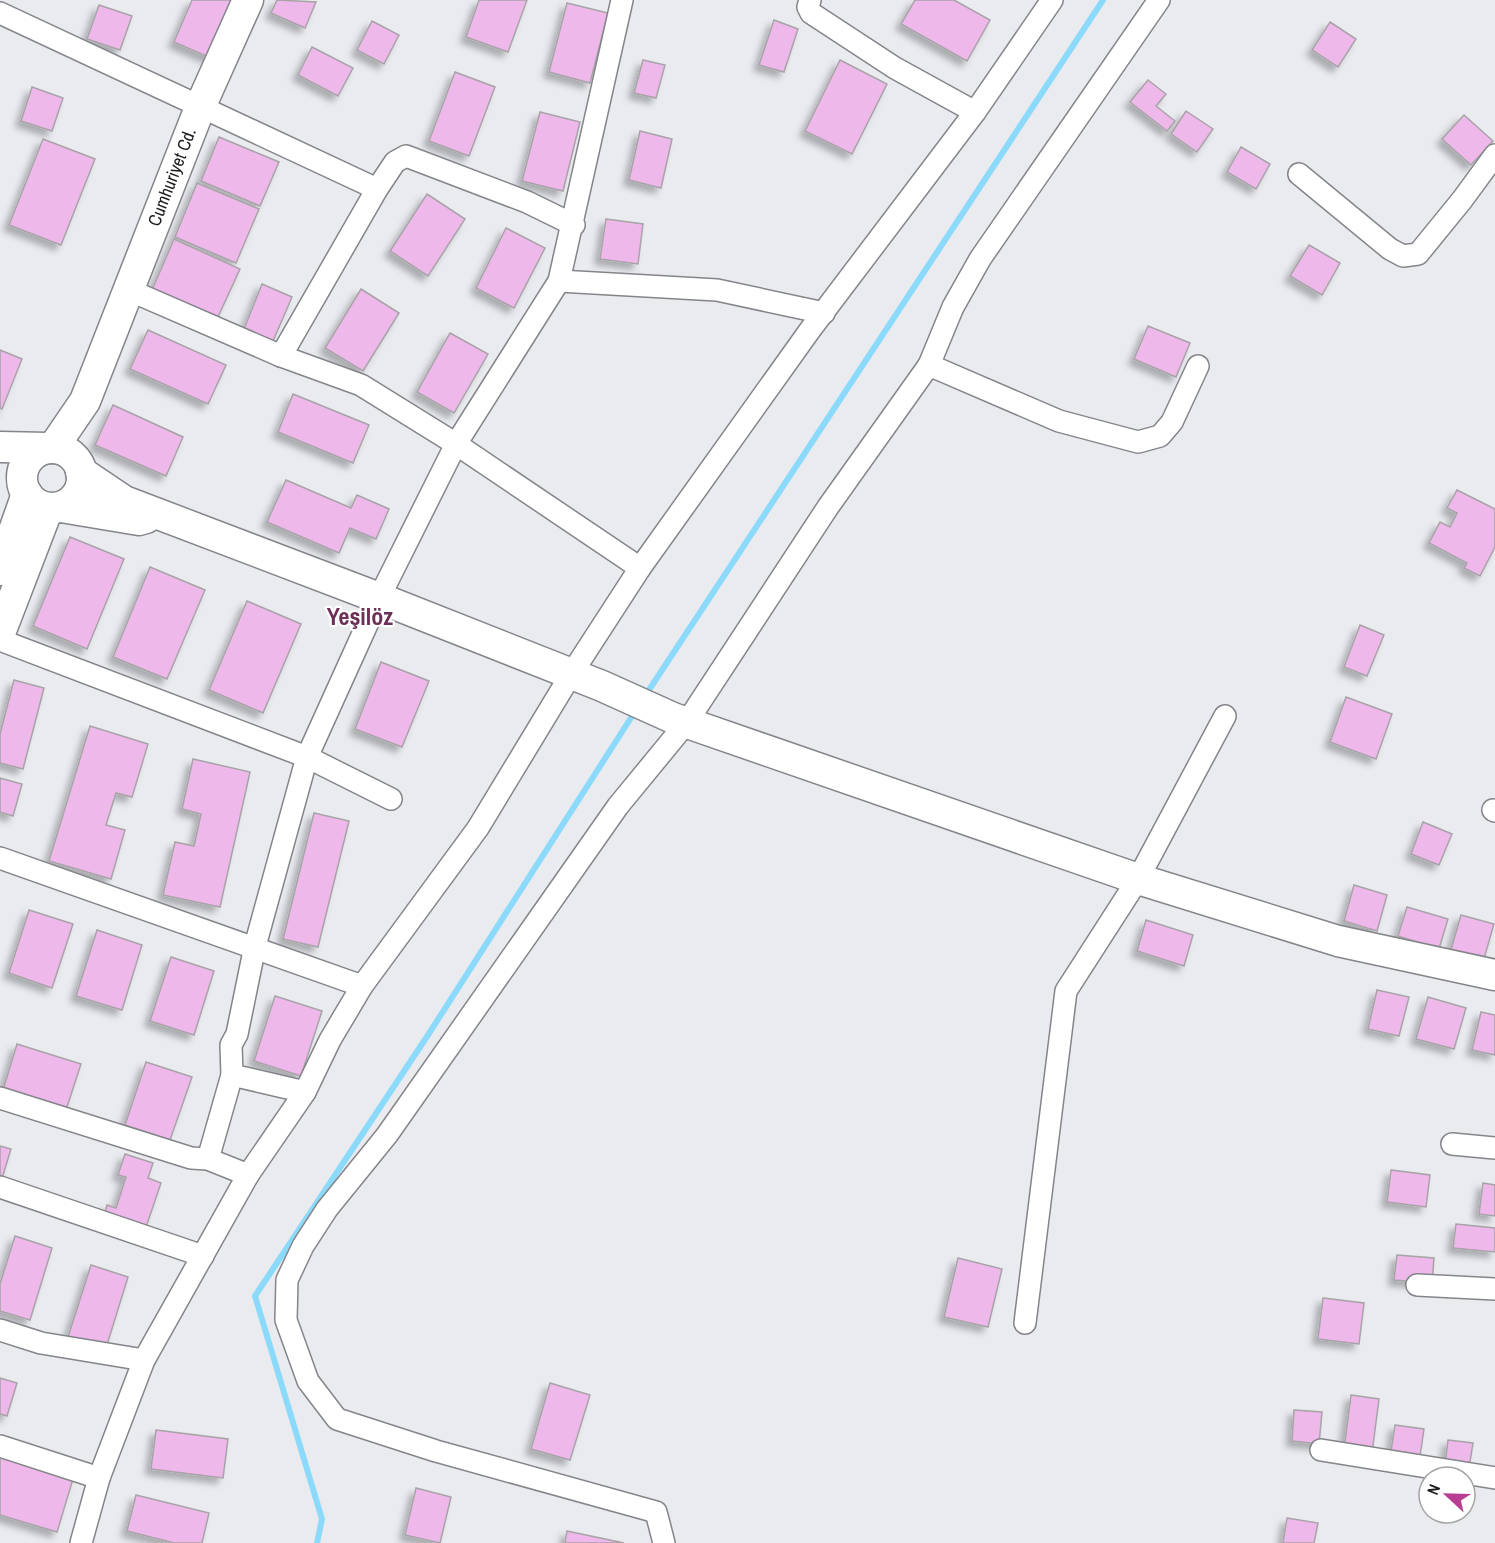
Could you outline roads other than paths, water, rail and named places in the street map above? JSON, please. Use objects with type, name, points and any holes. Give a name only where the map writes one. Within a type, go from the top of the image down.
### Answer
[{"type":"street","name":"Cumhuriyet Cd.","points":[[101,357],[201,105],[248,0]]},
{"type":"street","points":[[208,1159],[232,1075],[231,1045],[237,1034],[255,946],[307,757],[379,598],[456,444],[559,280],[574,225],[622,0]]},
{"type":"street","points":[[810,0],[808,7],[811,13],[895,68],[975,112]]},
{"type":"street","points":[[81,1543],[99,1478],[144,1360],[248,1175],[305,1092],[330,1040],[362,986],[478,828],[570,676],[640,568],[824,313],[975,112],[1052,0]]},
{"type":"street","points":[[664,1543],[656,1512],[436,1451],[337,1419],[308,1381],[286,1320],[287,1280],[303,1246],[327,1209],[387,1135],[929,365],[953,308],[980,259],[1159,0]]},
{"type":"street","points":[[0,13],[377,189]]},
{"type":"street","points":[[1299,174],[1390,249],[1403,256],[1418,254],[1462,200],[1495,154]]},
{"type":"street","points":[[281,357],[377,189],[394,162],[406,156],[517,198],[574,225]]},
{"type":"street","points":[[559,280],[717,290],[824,313]]},
{"type":"street","points":[[129,290],[281,357],[361,385],[456,444],[640,568]]},
{"type":"street","points":[[0,633],[32,495],[23,469],[27,461],[40,450],[51,448],[84,401],[101,357]]},
{"type":"street","points":[[32,495],[72,501],[80,490],[80,468],[95,406],[101,357]]},
{"type":"street","points":[[929,365],[1059,421],[1138,442],[1160,436],[1172,422],[1198,366]]},
{"type":"street","points":[[0,447],[51,448],[67,451],[80,468],[124,501],[379,598],[570,676],[602,686],[680,720],[1138,879],[1338,941],[1495,975]]},
{"type":"street","points":[[32,495],[139,520],[160,515]]},
{"type":"street","points":[[0,570],[32,495]]},
{"type":"street","points":[[0,640],[307,757],[391,799]]},
{"type":"street","points":[[1025,1323],[1066,991],[1138,879],[1225,716]]},
{"type":"street","points":[[0,858],[255,946],[362,986]]},
{"type":"street","points":[[232,1075],[305,1092]]},
{"type":"street","points":[[0,1098],[191,1158],[208,1159],[248,1175]]},
{"type":"street","points":[[1452,1144],[1495,1148]]},
{"type":"street","points":[[0,1187],[203,1256]]},
{"type":"street","points":[[1417,1285],[1495,1289]]},
{"type":"street","points":[[0,1330],[41,1343],[144,1360]]},
{"type":"street","points":[[0,1446],[99,1478]]},
{"type":"street","points":[[1321,1450],[1495,1478]]},
{"type":"waterway","points":[[645,696],[1103,0]]},
{"type":"waterway","points":[[317,1543],[322,1519],[255,1296],[428,1035],[636,710]]},
{"type":"district","name":"Yeşilöz","points":[[360,617]]}]
